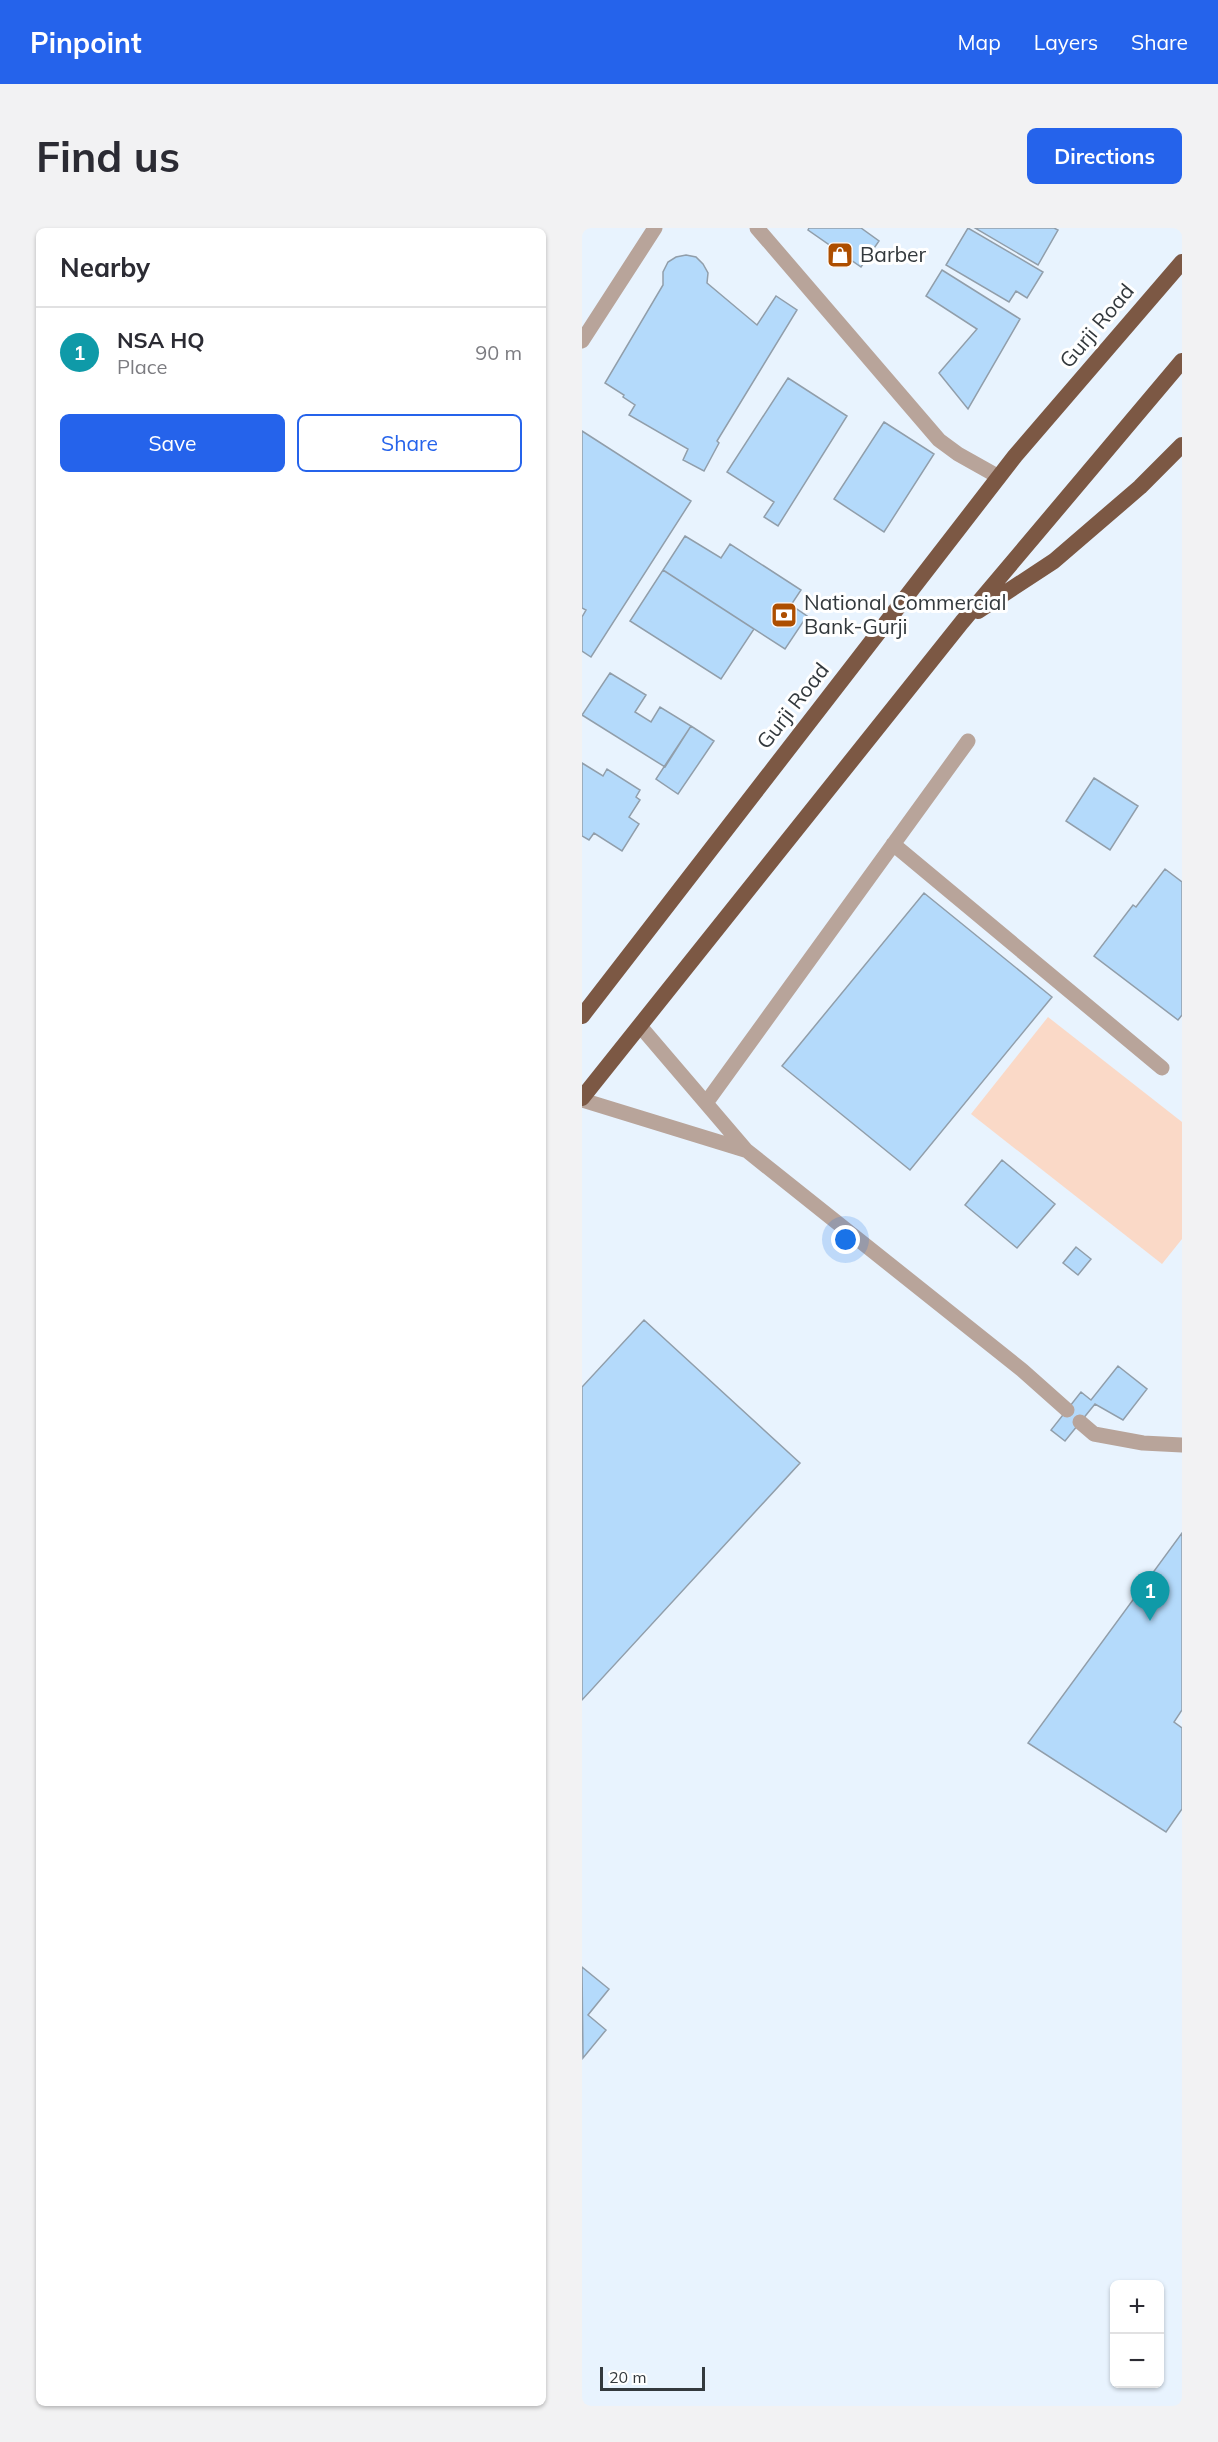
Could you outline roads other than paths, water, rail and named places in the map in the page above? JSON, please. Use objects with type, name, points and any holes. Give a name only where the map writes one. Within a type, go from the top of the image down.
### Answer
[{"type":"highway","points":[[1150,297],[1182,252]]},
{"type":"highway","name":"Gurji Road","points":[[582,1016],[999,477],[1182,262]]},
{"type":"highway","points":[[582,1099],[962,622],[1182,361]]},
{"type":"highway","points":[[962,622],[1054,561],[1140,487],[1182,445]]},
{"type":"street","points":[[582,341],[655,228]]},
{"type":"street","points":[[757,228],[939,440],[958,454],[999,477]]},
{"type":"street","points":[[706,1103],[968,741]]},
{"type":"street","points":[[893,844],[1162,1068]]},
{"type":"street","points":[[640,1026],[746,1150],[1022,1370],[1066,1410]]},
{"type":"street","points":[[582,1099],[746,1150]]},
{"type":"street","points":[[1080,1422],[1094,1434],[1143,1443],[1182,1445]]},
{"type":"place","name":"Barber","points":[[840,255]]},
{"type":"place","name":"National Commercial Bank-Gurji","points":[[784,615]]},
{"type":"place","name":"NSA HQ","points":[[1150,1621]]}]
